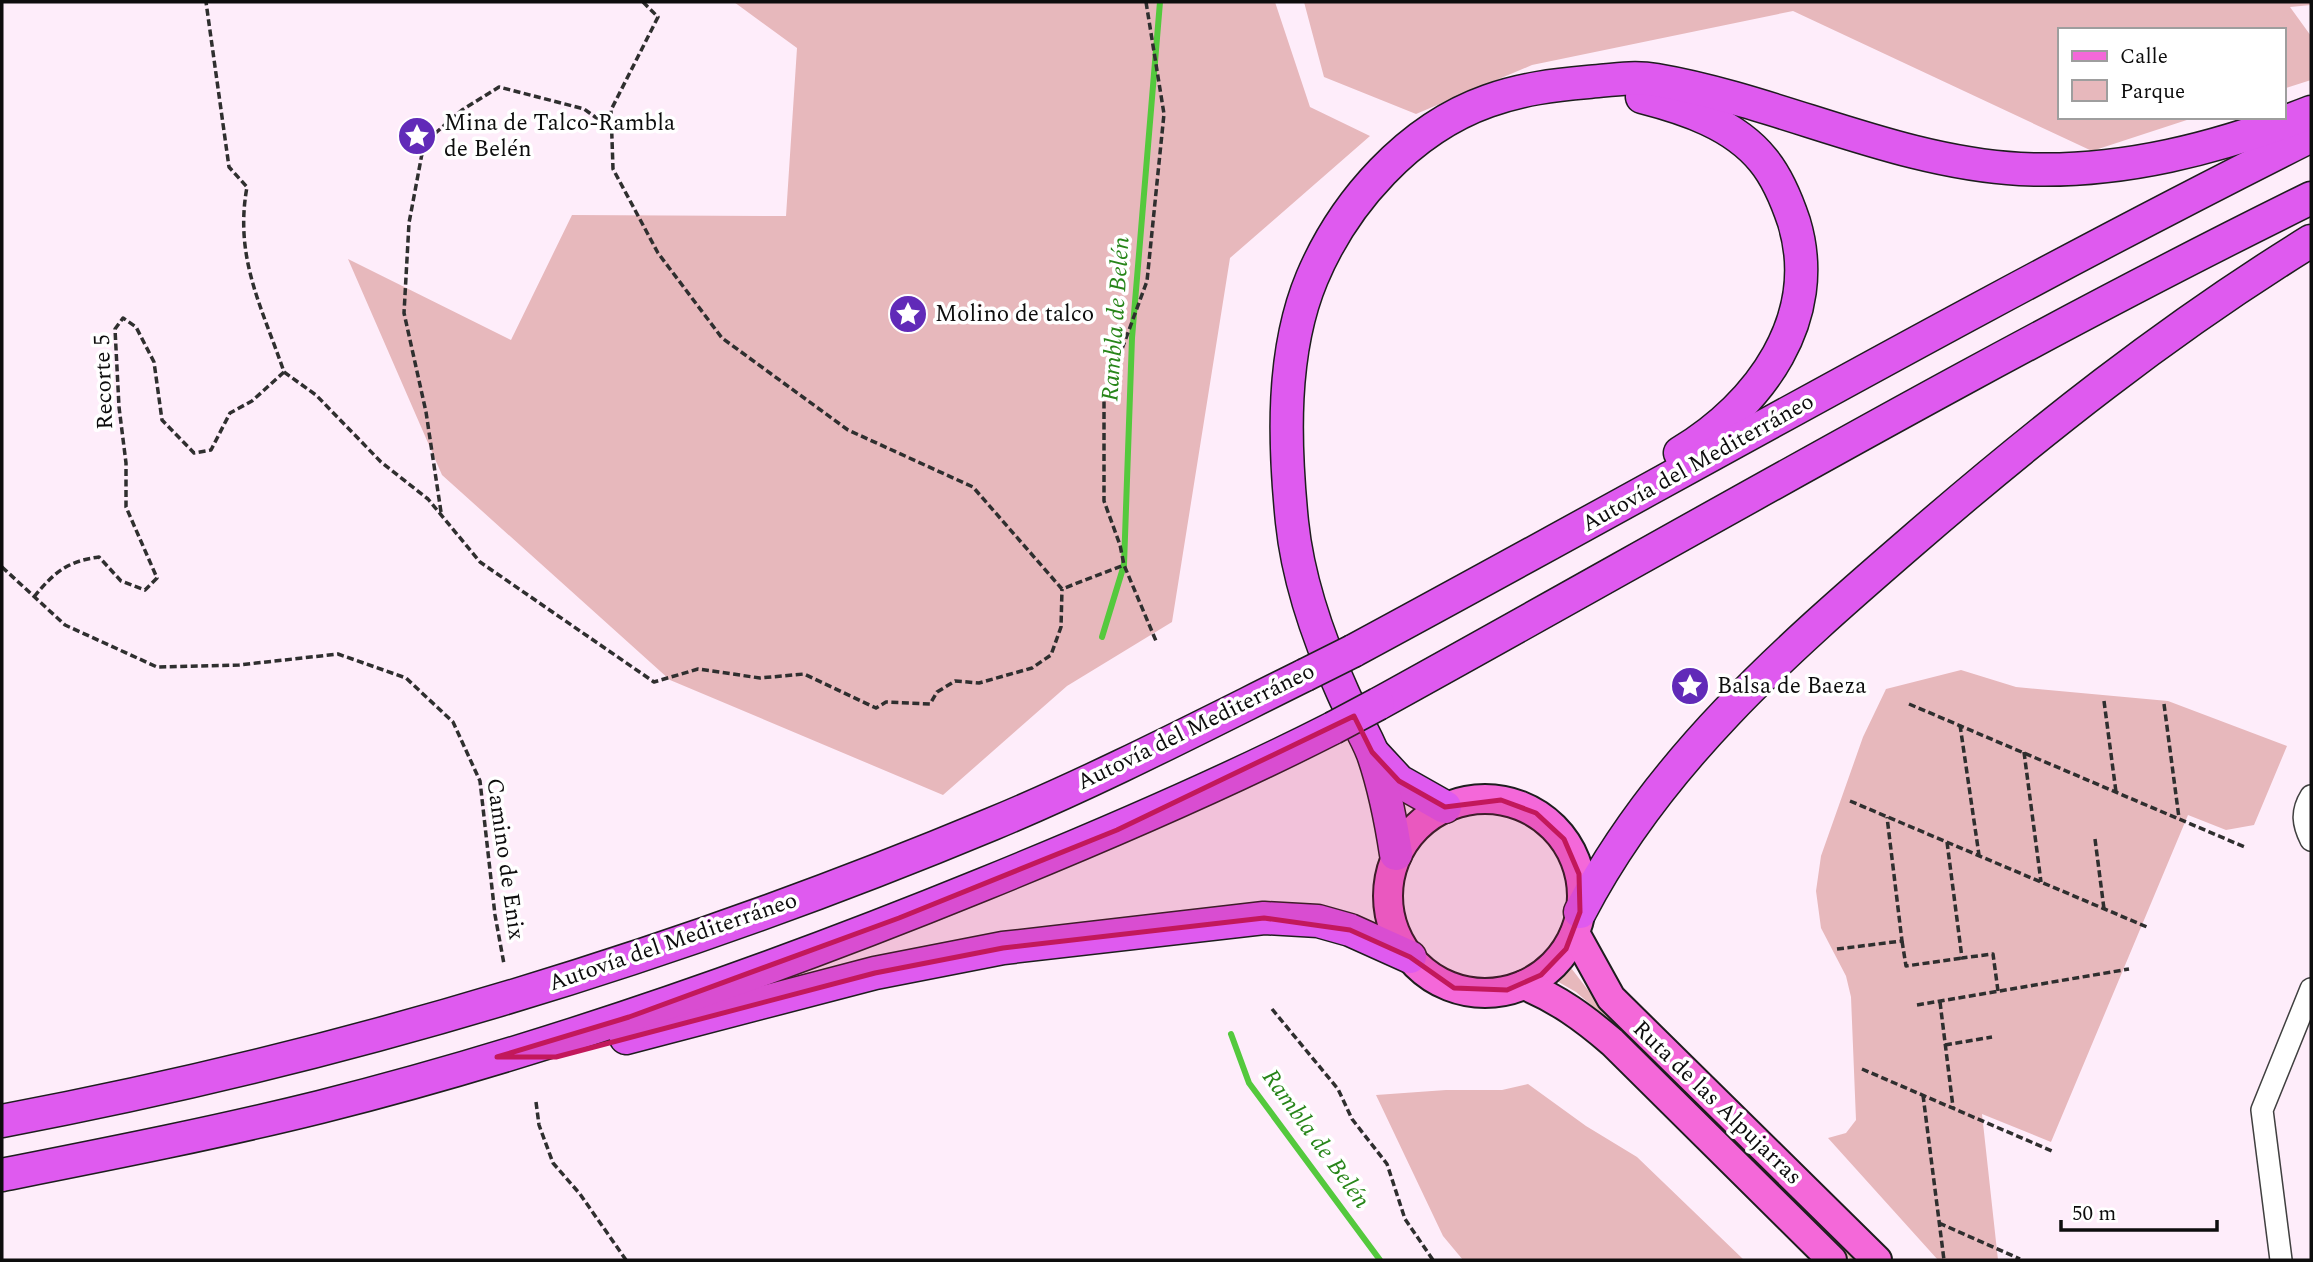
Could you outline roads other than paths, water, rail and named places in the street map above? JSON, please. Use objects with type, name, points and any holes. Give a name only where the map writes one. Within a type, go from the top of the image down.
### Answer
[{"type":"highway","points":[[1396,854],[1372,752],[1342,692],[1299,570],[1292,523],[1287,442],[1294,341],[1311,280],[1338,226],[1367,189],[1400,155],[1437,127],[1486,101],[1542,86],[1587,82],[1651,79],[1721,96],[1875,142],[1954,160],[2021,169],[2109,165],[2180,155],[2261,131],[2311,112]]},
{"type":"highway","points":[[1587,82],[1680,107],[1717,124],[1742,141],[1763,160],[1786,197],[1801,247],[1802,289],[1789,333],[1763,381],[1700,442],[1666,462],[1632,500]]},
{"type":"highway","name":"Autovía del Mediterráneo","points":[[2,1121],[110,1101],[274,1063],[447,1017],[812,896],[995,823],[1353,651],[1632,500],[1924,337],[2311,136]]},
{"type":"highway","points":[[2,1175],[256,1122],[497,1057],[629,1017],[899,918],[1117,830],[1333,728],[1968,374],[2133,285],[2311,198]]},
{"type":"highway","points":[[1578,922],[1628,829],[1695,747],[1759,679],[2011,455],[2116,373],[2251,278],[2311,241]]},
{"type":"highway","points":[[1372,752],[1399,781],[1445,807]]},
{"type":"highway","points":[[497,1057],[556,1057],[876,974],[1003,948],[1264,918],[1318,921],[1350,930],[1409,957]]},
{"type":"main road","points":[[1482,799],[1501,800],[1527,809],[1551,825],[1564,839],[1579,874],[1578,922],[1555,964],[1524,985],[1489,993],[1462,990],[1437,981],[1409,957],[1390,918],[1389,874],[1396,854],[1417,826],[1445,807],[1482,799]]},
{"type":"main road","name":"Ruta de las Alpujarras","points":[[1578,922],[1611,998],[1877,1260]]},
{"type":"main road","name":"Ruta de las Alpujarras","points":[[1524,985],[1573,1010],[1612,1042],[1832,1260]]},
{"type":"lane","points":[[2311,796],[2305,805],[2303,825],[2311,840]]},
{"type":"lane","points":[[2281,1260],[2262,1110],[2309,997]]},
{"type":"waterway","name":"Rambla de Belén","points":[[1102,637],[1124,565],[1132,338],[1160,2]]},
{"type":"waterway","name":"Rambla de Belén","points":[[1231,1034],[1249,1083],[1380,1260]]},
{"type":"place","name":"Mina de Talco-Rambla de Belén","points":[[417,136]]},
{"type":"place","name":"Molino de talco","points":[[908,314]]},
{"type":"place","name":"Balsa de Baeza","points":[[1690,686]]}]
